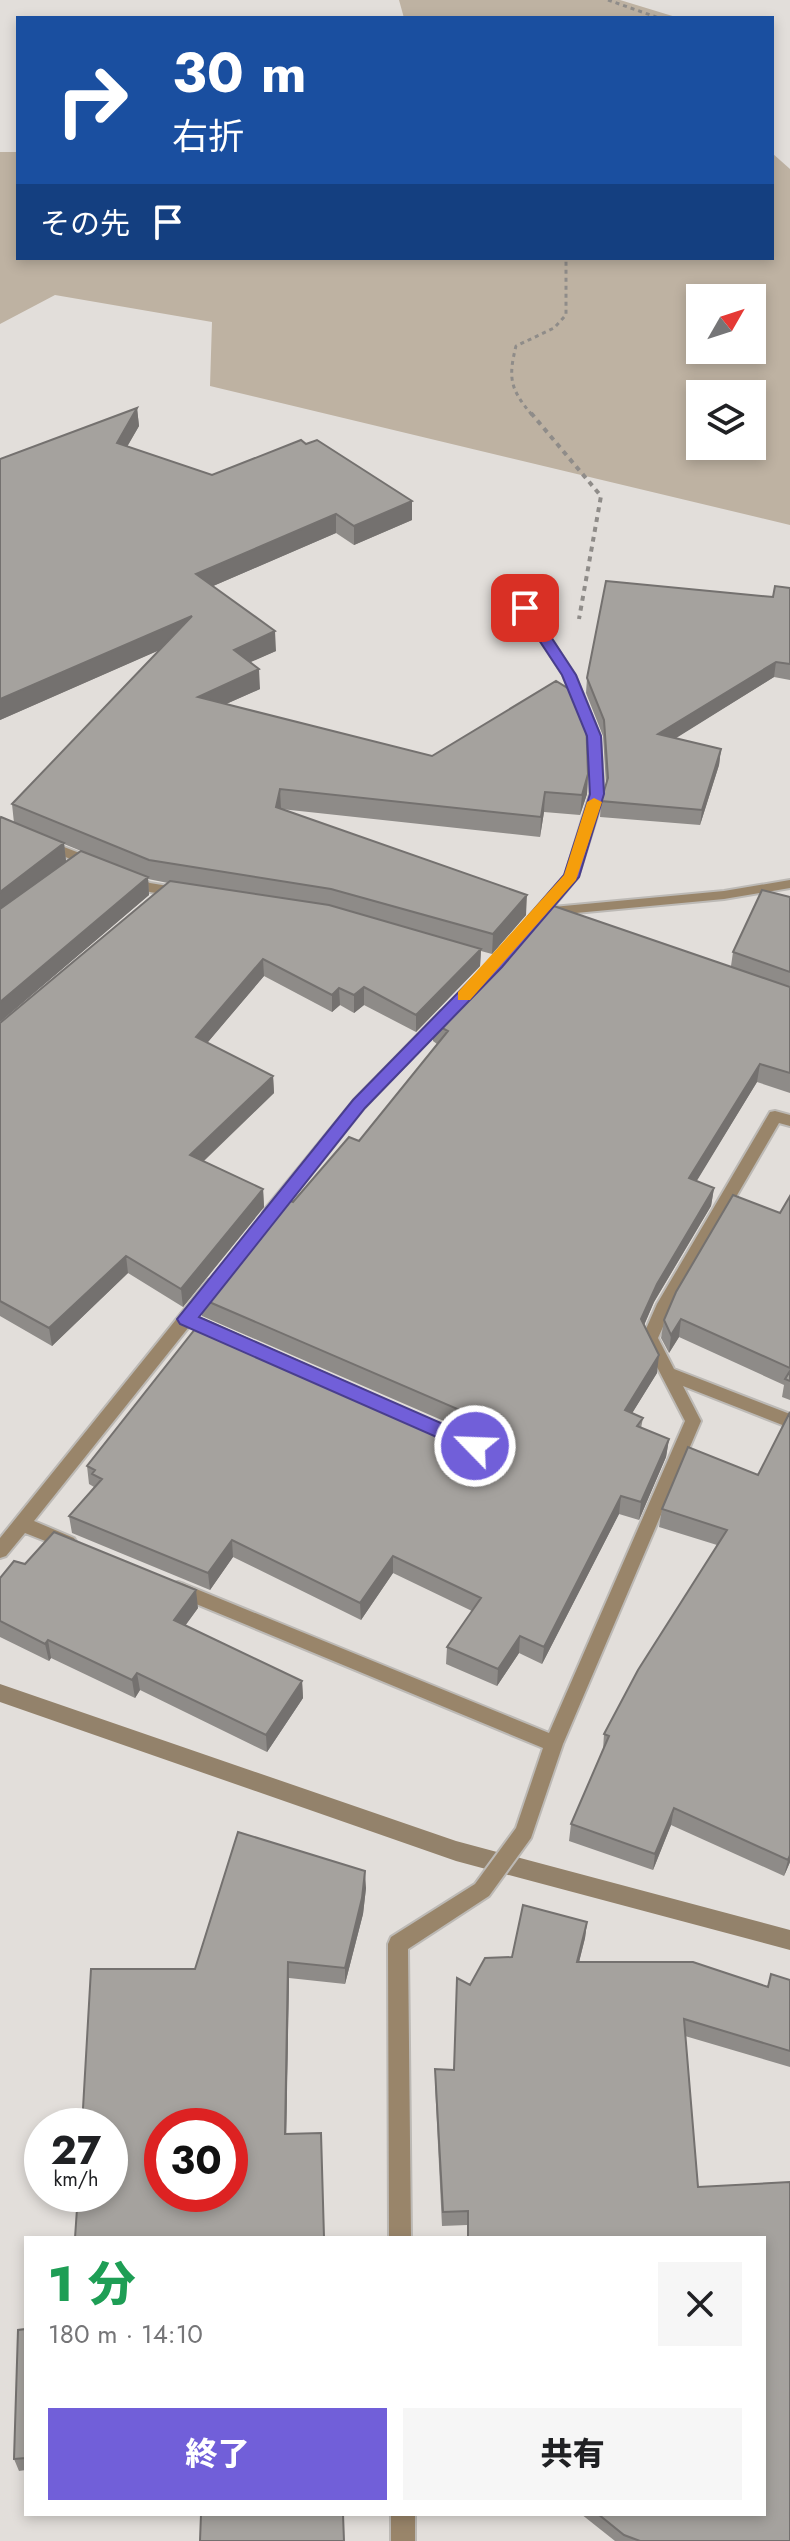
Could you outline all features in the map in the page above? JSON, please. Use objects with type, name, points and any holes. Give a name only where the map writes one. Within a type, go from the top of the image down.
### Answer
[{"type":"street","points":[[523,932],[571,877],[597,794],[594,736],[569,675],[525,608]]},
{"type":"street","points":[[32,838],[76,863],[114,873],[147,887],[197,895]]},
{"type":"street","points":[[540,912],[724,895],[790,884]]},
{"type":"street","points":[[156,900],[168,890]]},
{"type":"street","points":[[540,912],[570,922]]},
{"type":"street","points":[[263,1224],[359,1104],[454,1006]]},
{"type":"street","points":[[400,2236],[398,1944],[482,1890],[524,1832],[554,1744],[693,1421],[650,1338],[663,1308],[775,1116],[790,1121]]},
{"type":"street","points":[[0,1551],[193,1322],[225,1271]]},
{"type":"street","points":[[668,1373],[790,1421]]},
{"type":"street","points":[[22,1524],[79,1548]]},
{"type":"street","points":[[166,1583],[554,1744]]},
{"type":"street","points":[[403,2516],[403,2541]]},
{"type":"path","points":[[608,0],[653,16]]},
{"type":"path","points":[[566,260],[566,315],[554,328],[516,346],[509,374],[523,404],[601,496],[569,675]]},
{"type":"shaded area","points":[[399,0],[620,0],[672,16],[403,16]]},
{"type":"shaded area","points":[[0,152],[16,152],[16,260],[774,260],[774,155],[790,169],[790,525],[210,386],[212,322],[55,295],[0,324]]},
{"type":"building","points":[[137,408],[117,443],[212,475],[301,440],[306,444],[317,440],[412,501],[354,526],[336,514],[196,574],[275,631],[234,650],[259,669],[198,697],[432,756],[556,681],[577,694],[586,717],[588,774],[582,795],[545,792],[541,817],[280,789],[276,807],[527,895],[493,934],[331,889],[149,860],[12,804],[192,616],[0,699],[0,459]]},
{"type":"building","points":[[606,581],[773,597],[775,586],[790,588],[790,664],[776,662],[658,734],[721,749],[702,810],[601,801],[608,778],[604,720],[587,678]]},
{"type":"building","points":[[0,819],[64,843],[0,892]]},
{"type":"building","points":[[81,851],[148,877],[0,1002],[0,909]]},
{"type":"building","points":[[170,881],[329,905],[481,949],[416,1015],[364,987],[354,995],[339,988],[332,995],[263,959],[196,1037],[273,1076],[190,1155],[263,1189],[181,1289],[126,1256],[49,1328],[0,1301],[0,1023]]},
{"type":"building","points":[[762,890],[790,897],[790,972],[733,952]]},
{"type":"building","points":[[545,903],[790,987],[790,1073],[760,1064],[689,1178],[714,1188],[657,1284],[641,1319],[659,1355],[625,1410],[643,1418],[637,1426],[669,1439],[641,1502],[621,1496],[544,1647],[520,1636],[498,1669],[447,1647],[481,1598],[393,1556],[360,1603],[232,1540],[208,1573],[69,1516],[102,1479],[92,1474],[95,1470],[87,1466],[203,1319],[468,1436],[484,1435],[487,1427],[483,1420],[200,1298],[281,1197],[293,1202],[349,1137],[359,1141],[448,1031],[433,1023]]},
{"type":"building","points":[[733,1195],[780,1213],[790,1196],[790,1368],[681,1319],[671,1335],[664,1320],[676,1292]]},
{"type":"building","points":[[790,1412],[788,1860],[674,1808],[655,1854],[571,1824],[609,1736],[604,1734],[638,1670],[727,1530],[662,1509],[688,1447],[758,1475]]},
{"type":"building","points":[[54,1532],[196,1590],[174,1620],[302,1681],[266,1735],[137,1673],[132,1680],[48,1640],[45,1644],[0,1621],[0,1578],[14,1561],[25,1564]]},
{"type":"building","points":[[238,1832],[365,1871],[362,1898],[345,1968],[288,1962],[285,2134],[321,2133],[324,2236],[75,2236],[77,2212],[128,2212],[128,2108],[83,2108],[91,1969],[195,1969]]},
{"type":"building","points":[[523,1905],[587,1922],[577,1962],[693,1962],[768,1987],[771,1974],[790,1980],[790,2051],[684,2019],[698,2187],[790,2182],[790,2541],[640,2541],[624,2535],[600,2516],[766,2516],[766,2236],[468,2236],[468,2211],[443,2212],[435,2069],[454,2070],[457,1978],[470,1985],[485,1958],[512,1957]]},
{"type":"building","points":[[24,2329],[24,2458],[14,2459],[18,2330]]},
{"type":"building","points":[[201,2516],[343,2516],[344,2541],[200,2541]]},
{"type":"waterway","points":[[0,1693],[456,1851],[790,1940]]},
{"type":"slow traffic","points":[[464,996],[571,877],[594,802]]},
{"type":"route","points":[[475,1446],[186,1319],[359,1104],[496,963],[571,877],[597,794],[594,736],[569,675],[525,608]]}]
